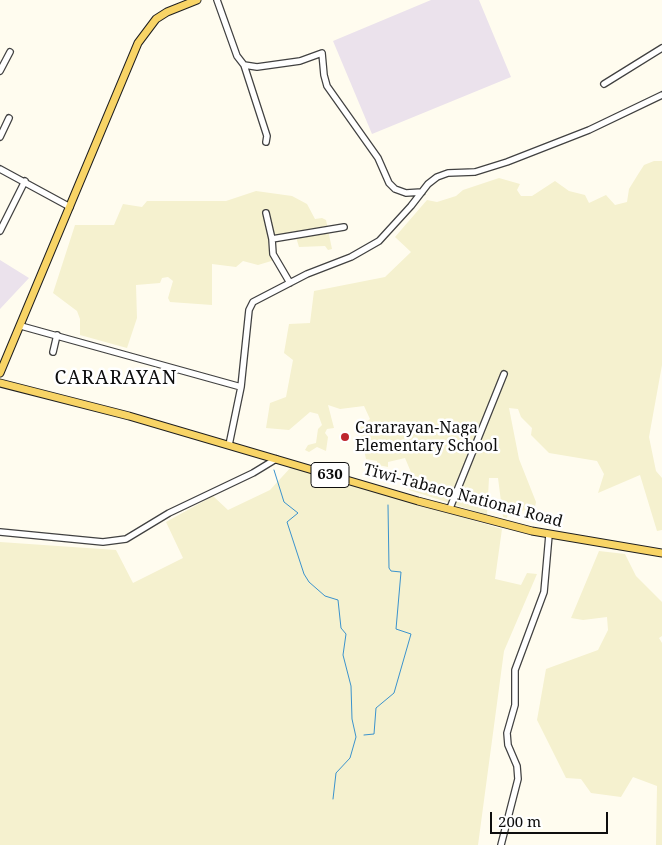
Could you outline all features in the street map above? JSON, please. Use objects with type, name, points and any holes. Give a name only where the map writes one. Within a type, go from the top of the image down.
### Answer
[{"type":"main road","points":[[0,373],[138,43],[156,19],[167,12],[197,0]]},
{"type":"main road","name":"Tiwi-Tabaco National Road","points":[[0,383],[129,416],[549,535],[662,553]]},
{"type":"street","points":[[217,0],[237,56],[244,65],[267,136],[266,142]]},
{"type":"street","points":[[604,84],[662,48]]},
{"type":"street","points":[[0,71],[10,52]]},
{"type":"street","points":[[244,65],[257,67],[300,60],[322,53],[327,86],[378,158],[389,182],[395,189],[406,193],[422,192]]},
{"type":"street","points":[[229,445],[241,386],[253,302],[290,283],[351,257],[379,241],[437,177],[448,173],[482,170],[507,162],[611,120],[662,95]]},
{"type":"street","points":[[0,136],[9,118]]},
{"type":"street","points":[[0,169],[70,207]]},
{"type":"street","points":[[0,231],[25,181]]},
{"type":"street","points":[[266,213],[272,239],[273,254],[290,283]]},
{"type":"street","points":[[272,239],[344,227]]},
{"type":"street","points":[[21,326],[241,386]]},
{"type":"street","points":[[53,352],[57,335]]},
{"type":"street","points":[[450,508],[504,374]]},
{"type":"street","points":[[0,532],[103,542],[126,539],[169,513],[253,473],[276,459]]},
{"type":"street","points":[[501,845],[518,779],[517,766],[508,745],[507,734],[515,705],[515,670],[544,592],[549,535]]},
{"type":"shaded area","points":[[431,0],[479,0],[511,77],[372,134],[333,41]]},
{"type":"shaded area","points":[[654,161],[662,161],[662,365],[649,437],[656,471],[662,478],[662,530],[657,531],[640,475],[598,493],[604,474],[597,461],[549,453],[531,435],[532,428],[521,417],[518,409],[509,408],[519,459],[536,502],[535,507],[531,509],[508,513],[507,518],[503,517],[498,478],[489,478],[487,515],[409,490],[413,477],[405,458],[388,462],[388,467],[378,465],[377,461],[366,459],[359,428],[370,419],[364,406],[340,409],[328,405],[334,428],[327,429],[325,433],[328,437],[326,451],[317,447],[309,452],[305,450],[308,445],[316,443],[318,429],[322,425],[318,414],[310,412],[289,430],[266,428],[270,403],[286,397],[293,360],[284,353],[289,324],[310,323],[314,291],[385,277],[411,252],[395,237],[427,200],[437,202],[456,196],[463,190],[499,178],[520,184],[517,190],[521,196],[532,196],[555,181],[569,191],[585,195],[589,203],[606,195],[615,205],[627,202],[629,189],[644,165]]},
{"type":"shaded area","points":[[256,191],[292,196],[307,204],[315,219],[322,218],[326,220],[332,249],[328,250],[325,246],[299,247],[295,234],[273,237],[278,259],[258,265],[243,261],[236,267],[212,264],[212,305],[170,302],[168,298],[173,281],[168,277],[162,278],[160,283],[136,285],[137,318],[127,348],[80,335],[80,319],[77,311],[53,293],[75,225],[114,225],[123,204],[142,207],[147,201],[226,201]]},
{"type":"shaded area","points":[[0,260],[29,278],[0,309]]},
{"type":"shaded area","points":[[292,466],[502,529],[495,579],[521,585],[527,573],[537,574],[504,651],[478,845],[0,845],[0,542],[116,550],[133,583],[183,558],[166,522],[213,496],[228,510],[270,490]]},
{"type":"shaded area","points":[[599,551],[625,554],[636,576],[662,602],[662,636],[659,638],[662,643],[662,845],[656,845],[657,786],[633,777],[621,797],[591,793],[581,779],[566,778],[537,720],[546,669],[598,650],[608,630],[607,617],[583,620],[571,618]]},
{"type":"waterway","points":[[274,470],[284,502],[298,513],[287,522],[304,574],[309,582],[325,596],[338,600],[341,628],[346,634],[343,655],[351,686],[352,719],[356,737],[350,758],[336,773],[333,799]]},
{"type":"waterway","points":[[364,735],[374,734],[376,708],[394,693],[411,634],[396,629],[401,572],[391,571],[389,568],[388,505]]},
{"type":"place","name":"Cararayan-Naga Elementary School","points":[[345,437]]},
{"type":"district","name":"CARARAYAN","points":[[116,379]]}]
